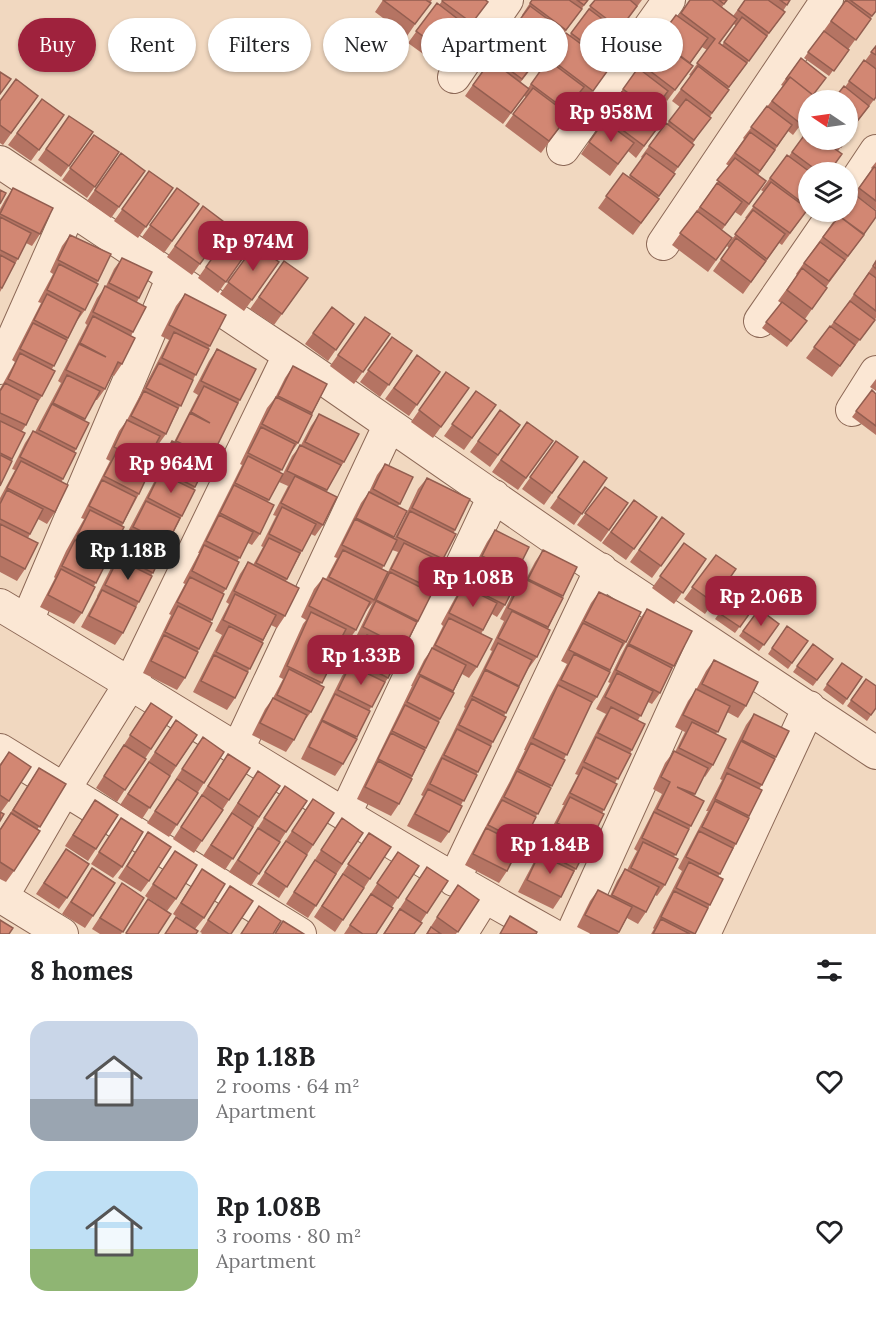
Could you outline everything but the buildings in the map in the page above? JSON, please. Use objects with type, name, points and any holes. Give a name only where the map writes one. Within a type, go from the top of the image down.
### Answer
[{"type":"street","points":[[454,77],[507,0]]},
{"type":"street","points":[[563,149],[669,0]]},
{"type":"street","points":[[663,244],[827,0]]},
{"type":"street","points":[[858,177],[876,151]]},
{"type":"street","points":[[0,162],[705,640],[876,753]]},
{"type":"street","points":[[0,368],[70,210]]},
{"type":"street","points":[[760,321],[828,222]]},
{"type":"street","points":[[27,621],[172,279]]},
{"type":"street","points":[[62,934],[1,897],[130,684],[289,356]]},
{"type":"street","points":[[852,410],[876,372]]},
{"type":"street","points":[[237,751],[389,426]]},
{"type":"street","points":[[345,814],[494,496]]},
{"type":"street","points":[[454,880],[601,569]]},
{"type":"street","points":[[0,605],[237,751],[454,880],[551,934]]},
{"type":"street","points":[[572,934],[705,640]]},
{"type":"street","points":[[704,934],[808,707]]},
{"type":"street","points":[[0,750],[300,934]]},
{"type":"street","points":[[461,934],[484,897]]}]
